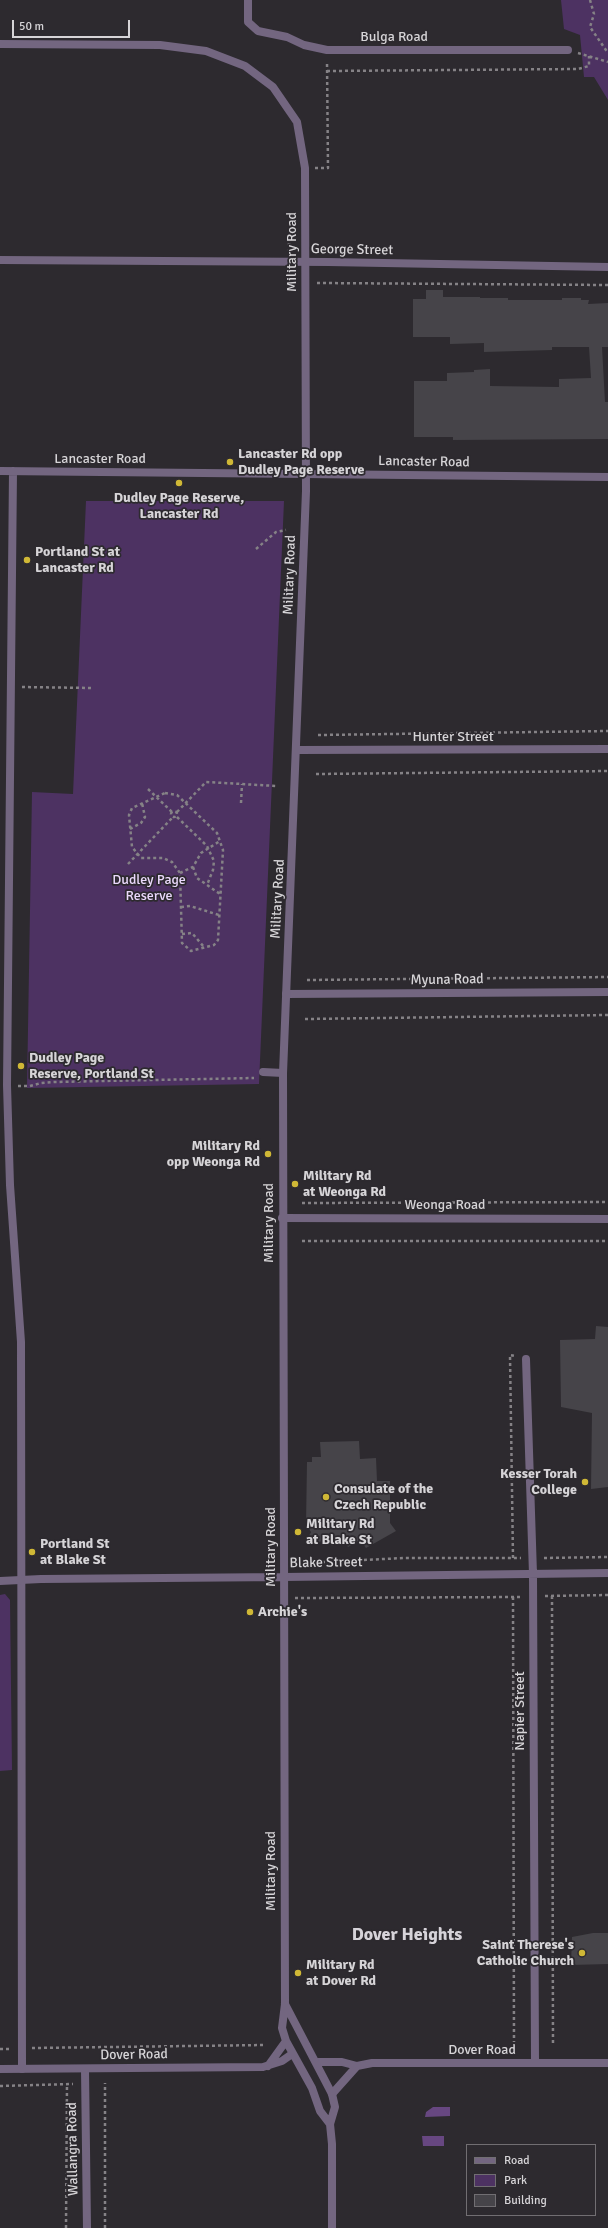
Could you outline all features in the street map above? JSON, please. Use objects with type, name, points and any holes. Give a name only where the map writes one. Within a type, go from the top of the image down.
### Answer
[{"type":"street","name":"Bulga Road","points":[[248,0],[248,22],[258,32],[287,37],[304,45],[327,50],[568,50]]},
{"type":"street","name":"Military Road","points":[[0,44],[160,45],[206,51],[245,66],[273,86],[297,122],[305,168],[306,474],[297,750],[283,1073],[282,1218],[285,2004],[282,2028],[292,2054],[312,2088],[320,2111],[330,2124]]},
{"type":"street","name":"George Street","points":[[0,260],[305,262],[608,268]]},
{"type":"street","name":"Lancaster Road","points":[[0,471],[608,477]]},
{"type":"street","points":[[13,471],[7,1116],[10,1184],[22,1342],[22,2069]]},
{"type":"street","name":"Hunter Street","points":[[297,750],[608,749]]},
{"type":"street","name":"Myuna Road","points":[[286,994],[608,992]]},
{"type":"street","points":[[263,1072],[283,1073]]},
{"type":"street","name":"Weonga Road","points":[[282,1218],[608,1219]]},
{"type":"street","name":"Napier Street","points":[[526,1359],[533,1574],[535,2063]]},
{"type":"street","name":"Blake Street","points":[[0,1581],[608,1573]]},
{"type":"street","name":"Military Road","points":[[285,2004],[306,2046],[317,2062],[332,2094],[335,2107],[330,2124],[332,2144],[332,2228]]},
{"type":"street","points":[[268,2066],[286,2041]]},
{"type":"street","name":"Dover Road","points":[[0,2069],[268,2066],[282,2061],[292,2054]]},
{"type":"street","name":"Dover Road","points":[[317,2062],[342,2062],[357,2066],[372,2063],[608,2064]]},
{"type":"street","points":[[332,2094],[357,2066]]},
{"type":"street","name":"Wallangra Road","points":[[85,2069],[87,2228]]},
{"type":"path","points":[[590,0],[594,14],[590,27],[608,54]]},
{"type":"path","points":[[305,168],[328,168],[327,50]]},
{"type":"path","points":[[568,50],[608,62]]},
{"type":"path","points":[[327,70],[578,69],[588,66],[589,56]]},
{"type":"path","points":[[290,283],[608,285]]},
{"type":"path","points":[[290,453],[290,459]]},
{"type":"path","points":[[256,549],[276,532],[286,530]]},
{"type":"path","points":[[12,686],[93,688]]},
{"type":"path","points":[[318,735],[608,732]]},
{"type":"path","points":[[316,774],[608,771]]},
{"type":"path","points":[[206,885],[213,870],[214,861],[208,849],[177,817],[177,812],[206,782],[277,786]]},
{"type":"path","points":[[241,803],[242,784]]},
{"type":"path","points":[[148,788],[172,812],[173,817]]},
{"type":"path","points":[[165,793],[177,795],[217,833],[223,850],[218,940],[214,945],[190,951],[182,943],[180,873],[172,862],[163,858],[141,858],[132,847],[129,815],[132,808],[156,797],[165,793]]},
{"type":"path","points":[[130,829],[141,823],[144,817],[142,803]]},
{"type":"path","points":[[172,812],[177,812]]},
{"type":"path","points":[[128,864],[173,817],[177,817]]},
{"type":"path","points":[[180,873],[193,867],[201,853],[220,842]]},
{"type":"path","points":[[193,867],[197,878],[220,894]]},
{"type":"path","points":[[181,907],[190,906],[219,915]]},
{"type":"path","points":[[182,934],[192,933],[204,947]]},
{"type":"path","points":[[306,980],[608,977]]},
{"type":"path","points":[[305,1019],[608,1015]]},
{"type":"path","points":[[30,1086],[54,1082],[255,1078]]},
{"type":"path","points":[[302,1203],[608,1202]]},
{"type":"path","points":[[302,1241],[608,1241]]},
{"type":"path","points":[[513,1558],[510,1355],[526,1359]]},
{"type":"path","points":[[302,1564],[404,1558],[608,1557]]},
{"type":"path","points":[[293,1597],[533,1597],[608,1595]]},
{"type":"path","points":[[552,1596],[553,2046]]},
{"type":"path","points":[[513,1597],[514,2042]]},
{"type":"path","points":[[0,2050],[41,2046],[266,2045]]},
{"type":"path","points":[[0,2086],[76,2083]]},
{"type":"path","points":[[105,2083],[105,2228]]},
{"type":"path","points":[[66,2228],[67,2084]]},
{"type":"green space","points":[[561,0],[608,0],[608,100],[594,77],[584,77],[580,35],[564,29]]},
{"type":"green space","name":"Dudley Page Reserve","points":[[86,501],[284,501],[259,1084],[27,1088],[32,792],[73,794]]},
{"type":"green space","points":[[5,1594],[10,1600],[12,1770],[0,1771],[0,1595]]},
{"type":"shaded area","points":[[433,2107],[450,2107],[450,2116],[425,2117],[426,2112]]},
{"type":"shaded area","points":[[422,2136],[444,2136],[444,2146],[423,2146]]},
{"type":"building","points":[[426,290],[443,290],[443,297],[508,298],[508,300],[562,300],[562,298],[581,298],[581,300],[589,300],[588,304],[608,303],[608,347],[602,347],[605,402],[608,402],[608,439],[453,440],[453,437],[414,437],[414,381],[447,381],[447,373],[474,372],[474,370],[490,369],[490,386],[559,387],[559,379],[591,378],[589,347],[552,347],[552,350],[484,352],[484,343],[450,344],[450,337],[413,337],[413,299],[426,299]]},
{"type":"building","points":[[596,1326],[608,1327],[608,1487],[591,1489],[592,1413],[561,1407],[560,1340],[595,1339]]},
{"type":"building","points":[[359,1441],[360,1459],[376,1458],[377,1481],[390,1481],[390,1523],[396,1531],[366,1548],[360,1540],[348,1547],[343,1539],[332,1546],[326,1538],[315,1545],[309,1536],[311,1532],[306,1525],[307,1462],[312,1462],[312,1457],[321,1457],[320,1442]]},
{"type":"building","points":[[593,1933],[608,1933],[608,1964],[571,1965],[572,1937]]},
{"type":"place","name":"Lancaster Rd opp Dudley Page Reserve","points":[[230,462]]},
{"type":"place","name":"Dudley Page Reserve, Lancaster Rd","points":[[179,483]]},
{"type":"place","name":"Portland St at Lancaster Rd","points":[[27,560]]},
{"type":"place","name":"Dudley Page Reserve, Portland St","points":[[21,1066]]},
{"type":"place","name":"Military Rd opp Weonga Rd","points":[[268,1154]]},
{"type":"place","name":"Military Rd at Weonga Rd","points":[[295,1184]]},
{"type":"place","name":"Kesser Torah College","points":[[585,1482]]},
{"type":"place","name":"Consulate of the Czech Republic","points":[[326,1497]]},
{"type":"place","name":"Military Rd at Blake St","points":[[298,1532]]},
{"type":"place","name":"Portland St at Blake St","points":[[32,1552]]},
{"type":"place","name":"Archie's","points":[[250,1612]]},
{"type":"place","name":"Saint Therese's Catholic Church","points":[[582,1953]]},
{"type":"place","name":"Military Rd at Dover Rd","points":[[298,1973]]},
{"type":"district","name":"Dover Heights","points":[[407,1935]]}]
